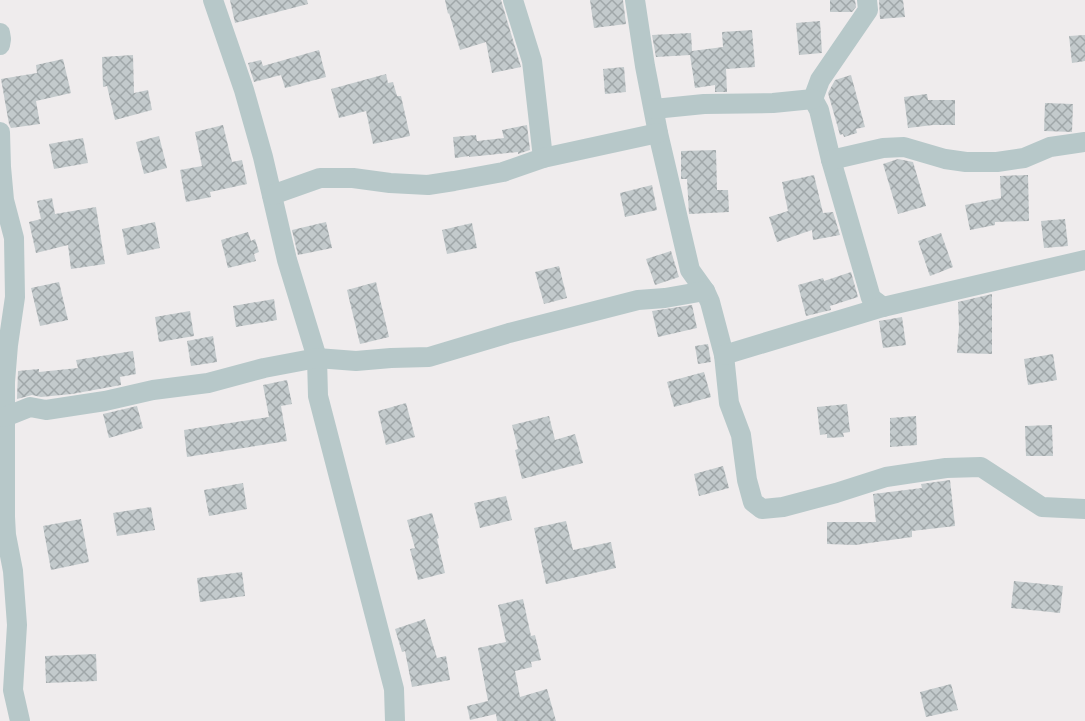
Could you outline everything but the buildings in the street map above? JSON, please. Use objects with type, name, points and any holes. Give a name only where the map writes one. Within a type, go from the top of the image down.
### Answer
[{"type":"street","points":[[213,0],[244,90],[287,260],[317,358],[318,396],[394,689],[395,721]]},
{"type":"street","points":[[513,0],[532,61],[543,158]]},
{"type":"street","points":[[635,0],[657,133],[690,270],[710,302],[724,355],[729,403],[741,435],[747,480],[753,502],[762,509],[794,504],[886,477],[946,468],[981,467],[1042,507],[1085,509]]},
{"type":"street","points":[[867,0],[868,10],[820,80],[813,99],[819,110],[871,298],[883,307]]},
{"type":"street","points":[[0,33],[0,45]]},
{"type":"street","points":[[654,109],[704,104],[773,104],[813,99]]},
{"type":"street","points":[[0,132],[4,200],[14,238],[15,285],[5,382],[2,517],[13,571],[16,625],[13,690],[20,721]]},
{"type":"street","points":[[272,195],[320,178],[353,178],[428,185],[503,172],[543,158],[657,133]]},
{"type":"street","points":[[831,160],[883,148],[903,147],[945,159],[997,162],[1024,158],[1050,147],[1085,142]]},
{"type":"street","points":[[724,355],[883,307],[1085,260]]},
{"type":"street","points":[[5,417],[30,407],[46,410],[105,401],[153,390],[208,384],[264,368],[317,358],[356,362],[429,357],[509,333],[638,300],[705,291]]}]
